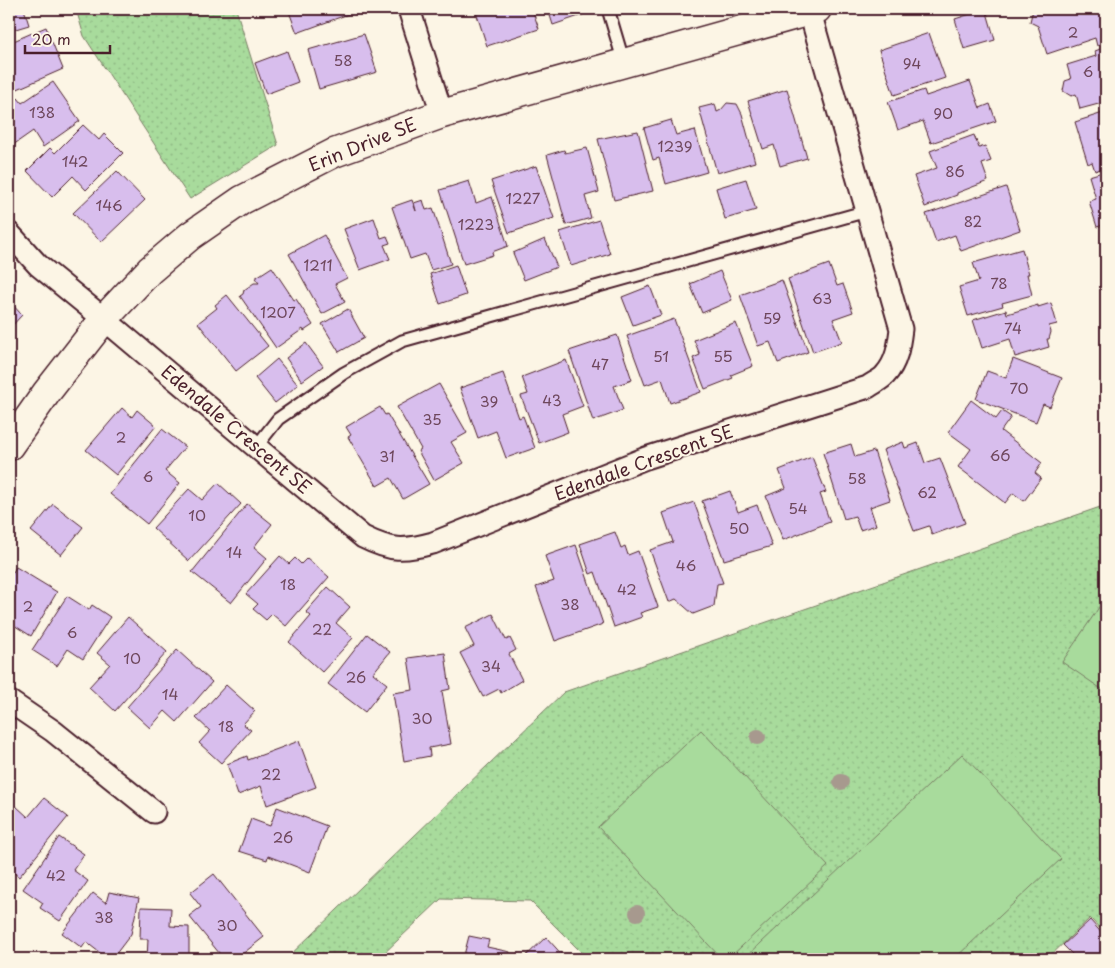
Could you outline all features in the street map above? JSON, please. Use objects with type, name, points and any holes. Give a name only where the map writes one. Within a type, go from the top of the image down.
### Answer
[{"type":"street","points":[[409,9],[442,114]]},
{"type":"street","name":"Erin Drive SE","points":[[9,446],[47,392],[104,319],[150,270],[190,236],[242,200],[334,153],[442,114],[812,9]]},
{"type":"street","name":"Edendale Crescent SE","points":[[9,233],[38,265],[364,537],[381,546],[396,549],[416,548],[448,538],[646,458],[868,387],[885,376],[895,359],[901,329],[812,9]]},
{"type":"street","points":[[9,701],[53,730],[154,812]]},
{"type":"lane","points":[[608,9],[624,63]]},
{"type":"lane","points":[[256,447],[278,419],[344,373],[402,341],[867,211]]},
{"type":"green space","points":[[76,9],[236,9],[278,145],[190,199],[84,36]]},
{"type":"green space","points":[[1106,505],[1106,935],[1090,918],[1047,959],[588,959],[530,901],[441,899],[378,959],[286,959],[564,692]]},
{"type":"green space","points":[[1106,597],[1106,692],[1062,662]]},
{"type":"green space","points":[[701,730],[828,866],[728,959],[722,959],[598,827]]},
{"type":"green space","points":[[962,754],[1061,859],[954,959],[744,959]]},
{"type":"building","points":[[9,9],[24,9],[29,25],[9,31]]},
{"type":"building","points":[[288,9],[353,9],[354,12],[297,33]]},
{"type":"building","points":[[475,9],[532,9],[539,29],[487,46]]},
{"type":"building","points":[[548,9],[583,9],[585,14],[553,25]]},
{"type":"building","points":[[986,9],[995,40],[964,49],[955,19]]},
{"type":"building","points":[[1106,9],[1106,43],[1097,46],[1095,38],[1047,54],[1038,26],[1030,22],[1033,10]]},
{"type":"building","points":[[46,27],[63,69],[13,91],[9,80],[9,43]]},
{"type":"building","points":[[929,33],[945,78],[894,95],[879,50]]},
{"type":"building","points":[[364,34],[377,72],[319,89],[308,50]]},
{"type":"building","points":[[1106,47],[1106,102],[1080,109],[1076,94],[1071,96],[1063,91],[1065,81],[1071,79],[1067,65],[1096,56],[1095,51]]},
{"type":"building","points":[[287,51],[298,82],[266,94],[255,63]]},
{"type":"building","points":[[970,81],[980,108],[990,104],[996,121],[931,143],[923,121],[898,130],[888,102],[924,90],[926,96]]},
{"type":"building","points":[[53,82],[80,121],[43,147],[33,131],[13,145],[9,139],[9,105],[18,98],[22,103]]},
{"type":"building","points":[[787,89],[807,158],[780,166],[774,145],[763,149],[748,101]]},
{"type":"building","points":[[727,103],[737,104],[742,114],[755,162],[717,173],[699,108],[715,104],[717,112]]},
{"type":"building","points":[[1106,112],[1106,167],[1095,171],[1092,162],[1088,164],[1075,122]]},
{"type":"building","points":[[671,120],[676,135],[695,130],[707,172],[666,184],[659,158],[653,160],[644,128]]},
{"type":"building","points":[[83,125],[99,140],[104,134],[123,153],[86,190],[73,176],[52,197],[27,171],[50,148],[55,153]]},
{"type":"building","points":[[638,131],[653,191],[614,200],[598,139]]},
{"type":"building","points":[[974,135],[979,148],[985,146],[991,161],[982,164],[988,181],[925,207],[914,176],[937,168],[930,151]]},
{"type":"building","points":[[587,148],[599,192],[585,196],[591,218],[566,225],[547,155],[564,150],[565,153]]},
{"type":"building","points":[[536,166],[554,218],[509,233],[491,181]]},
{"type":"building","points":[[117,171],[145,200],[101,242],[73,213]]},
{"type":"building","points":[[1106,171],[1106,224],[1097,227],[1089,201],[1096,199],[1089,176]]},
{"type":"building","points":[[746,179],[756,210],[725,219],[716,188]]},
{"type":"building","points":[[469,181],[476,203],[492,197],[508,246],[492,252],[493,255],[464,264],[440,190]]},
{"type":"building","points":[[1006,187],[1020,230],[961,251],[955,235],[936,242],[926,214]]},
{"type":"building","points":[[412,200],[416,211],[414,203],[423,200],[426,210],[433,208],[451,264],[431,270],[425,254],[410,259],[392,207]]},
{"type":"building","points":[[374,218],[381,238],[387,236],[390,243],[384,245],[390,259],[360,270],[344,229]]},
{"type":"building","points":[[599,220],[610,254],[571,266],[560,232]]},
{"type":"building","points":[[324,235],[347,278],[335,284],[345,302],[322,314],[289,254]]},
{"type":"building","points":[[545,239],[557,267],[524,280],[513,253]]},
{"type":"building","points":[[1106,239],[1106,255],[1102,240]]},
{"type":"building","points":[[1022,249],[1029,274],[1027,274],[1032,295],[1002,303],[1003,306],[968,316],[959,287],[979,281],[973,263]]},
{"type":"building","points":[[829,264],[837,286],[843,284],[853,312],[833,319],[842,342],[813,352],[788,279]]},
{"type":"building","points":[[456,265],[466,295],[440,304],[430,274]]},
{"type":"building","points":[[272,267],[313,325],[304,331],[303,329],[276,348],[240,296],[244,290],[254,283],[259,283],[255,278]]},
{"type":"building","points":[[720,271],[732,300],[702,313],[690,284]]},
{"type":"building","points":[[782,280],[808,352],[778,363],[770,342],[758,346],[740,295]]},
{"type":"building","points":[[650,286],[661,315],[633,325],[622,297]]},
{"type":"building","points":[[227,295],[268,346],[236,371],[198,323],[217,308],[215,305]]},
{"type":"building","points":[[9,301],[22,315],[9,329]]},
{"type":"building","points":[[1051,303],[1057,324],[1049,326],[1051,332],[1049,339],[1047,339],[1049,347],[1015,357],[1010,339],[982,348],[973,320],[1006,310],[1007,314]]},
{"type":"building","points":[[348,309],[364,338],[339,352],[322,324]]},
{"type":"building","points":[[674,319],[701,392],[670,403],[662,379],[645,385],[627,336]]},
{"type":"building","points":[[736,323],[753,366],[731,375],[733,378],[705,389],[693,358],[700,355],[694,340]]},
{"type":"building","points":[[617,335],[632,380],[614,386],[623,410],[593,421],[569,351]]},
{"type":"building","points":[[306,343],[323,366],[302,381],[286,358]]},
{"type":"building","points":[[277,359],[298,385],[275,403],[255,378]]},
{"type":"building","points":[[1013,359],[1062,378],[1050,407],[1043,404],[1036,422],[976,399],[987,371],[1006,378]]},
{"type":"building","points":[[566,360],[583,406],[562,414],[568,432],[539,443],[521,396],[528,394],[522,377]]},
{"type":"building","points":[[503,373],[519,418],[523,416],[535,448],[506,458],[496,431],[478,438],[460,388]]},
{"type":"building","points":[[439,384],[467,433],[451,442],[464,463],[434,480],[418,451],[421,449],[397,407]]},
{"type":"building","points":[[971,400],[996,419],[1002,411],[1011,417],[1001,431],[1042,463],[1035,473],[1041,478],[1024,501],[1013,493],[1005,503],[958,467],[971,449],[948,432]]},
{"type":"building","points":[[380,407],[385,415],[387,414],[429,484],[403,499],[391,478],[377,486],[348,437],[351,435],[346,427]]},
{"type":"building","points":[[122,408],[132,417],[137,410],[156,426],[116,475],[86,450]]},
{"type":"building","points":[[162,429],[185,447],[165,471],[180,483],[147,524],[110,494]]},
{"type":"building","points":[[903,442],[905,448],[918,443],[925,463],[940,458],[965,523],[932,535],[929,526],[914,531],[883,450]]},
{"type":"building","points":[[851,444],[855,457],[874,451],[890,500],[870,507],[876,525],[860,530],[855,516],[844,519],[823,453]]},
{"type":"building","points":[[812,457],[826,492],[820,494],[830,522],[783,540],[766,496],[786,488],[779,470]]},
{"type":"building","points":[[218,483],[241,504],[189,561],[153,528],[189,489],[202,500]]},
{"type":"building","points":[[730,491],[738,512],[757,505],[772,546],[724,560],[702,501]]},
{"type":"building","points":[[694,502],[723,583],[717,584],[714,606],[693,614],[676,599],[669,602],[650,550],[673,542],[663,513]]},
{"type":"building","points":[[53,504],[83,527],[61,555],[31,531]]},
{"type":"building","points":[[247,504],[272,524],[254,547],[267,558],[231,603],[192,572]]},
{"type":"building","points":[[615,532],[621,548],[625,546],[628,555],[638,551],[658,607],[640,613],[642,617],[614,627],[595,572],[590,574],[580,544]]},
{"type":"building","points":[[576,545],[603,624],[555,641],[536,587],[554,581],[545,556]]},
{"type":"building","points":[[280,556],[289,564],[295,558],[301,564],[307,558],[329,577],[286,626],[272,614],[266,620],[253,609],[258,604],[246,594]]},
{"type":"building","points":[[16,567],[57,592],[31,636],[9,622],[9,579]]},
{"type":"building","points":[[328,587],[350,607],[336,623],[353,638],[322,672],[289,642],[311,616],[306,612]]},
{"type":"building","points":[[67,596],[89,610],[92,605],[110,617],[83,659],[68,649],[57,666],[32,650]]},
{"type":"building","points":[[493,614],[506,640],[510,638],[516,650],[509,654],[522,680],[501,693],[499,689],[483,697],[460,653],[474,646],[465,628]]},
{"type":"building","points":[[128,617],[167,652],[115,711],[89,687],[110,664],[97,653]]},
{"type":"building","points":[[367,634],[390,652],[373,673],[387,684],[365,712],[328,684]]},
{"type":"building","points":[[177,650],[212,682],[177,722],[165,711],[150,728],[127,707]]},
{"type":"building","points":[[445,653],[450,689],[442,691],[451,744],[429,748],[430,756],[404,761],[393,693],[413,690],[408,658]]},
{"type":"building","points":[[226,685],[255,711],[243,724],[251,730],[221,763],[199,743],[210,731],[196,718]]},
{"type":"building","points":[[299,741],[316,787],[267,805],[261,786],[238,795],[227,764],[247,756],[248,760]]},
{"type":"building","points":[[44,798],[68,817],[19,877],[9,869],[9,814],[16,806],[28,817]]},
{"type":"building","points":[[277,807],[327,826],[310,872],[268,856],[267,860],[239,851],[251,819],[270,826]]},
{"type":"building","points":[[59,837],[84,854],[73,870],[88,881],[60,921],[40,908],[43,903],[23,889]]},
{"type":"building","points":[[214,874],[264,937],[236,959],[224,959],[189,916],[201,907],[190,893]]},
{"type":"building","points":[[109,892],[139,898],[131,934],[112,959],[108,959],[86,942],[82,948],[62,933],[93,893],[106,903]]},
{"type":"building","points":[[141,907],[171,908],[170,926],[189,927],[189,959],[147,959],[148,939],[140,939]]},
{"type":"building","points":[[1090,920],[1106,938],[1106,947],[1094,959],[1077,959],[1063,945]]},
{"type":"building","points":[[469,936],[489,940],[487,947],[510,952],[509,959],[463,959]]},
{"type":"building","points":[[546,937],[566,959],[524,958]]}]
